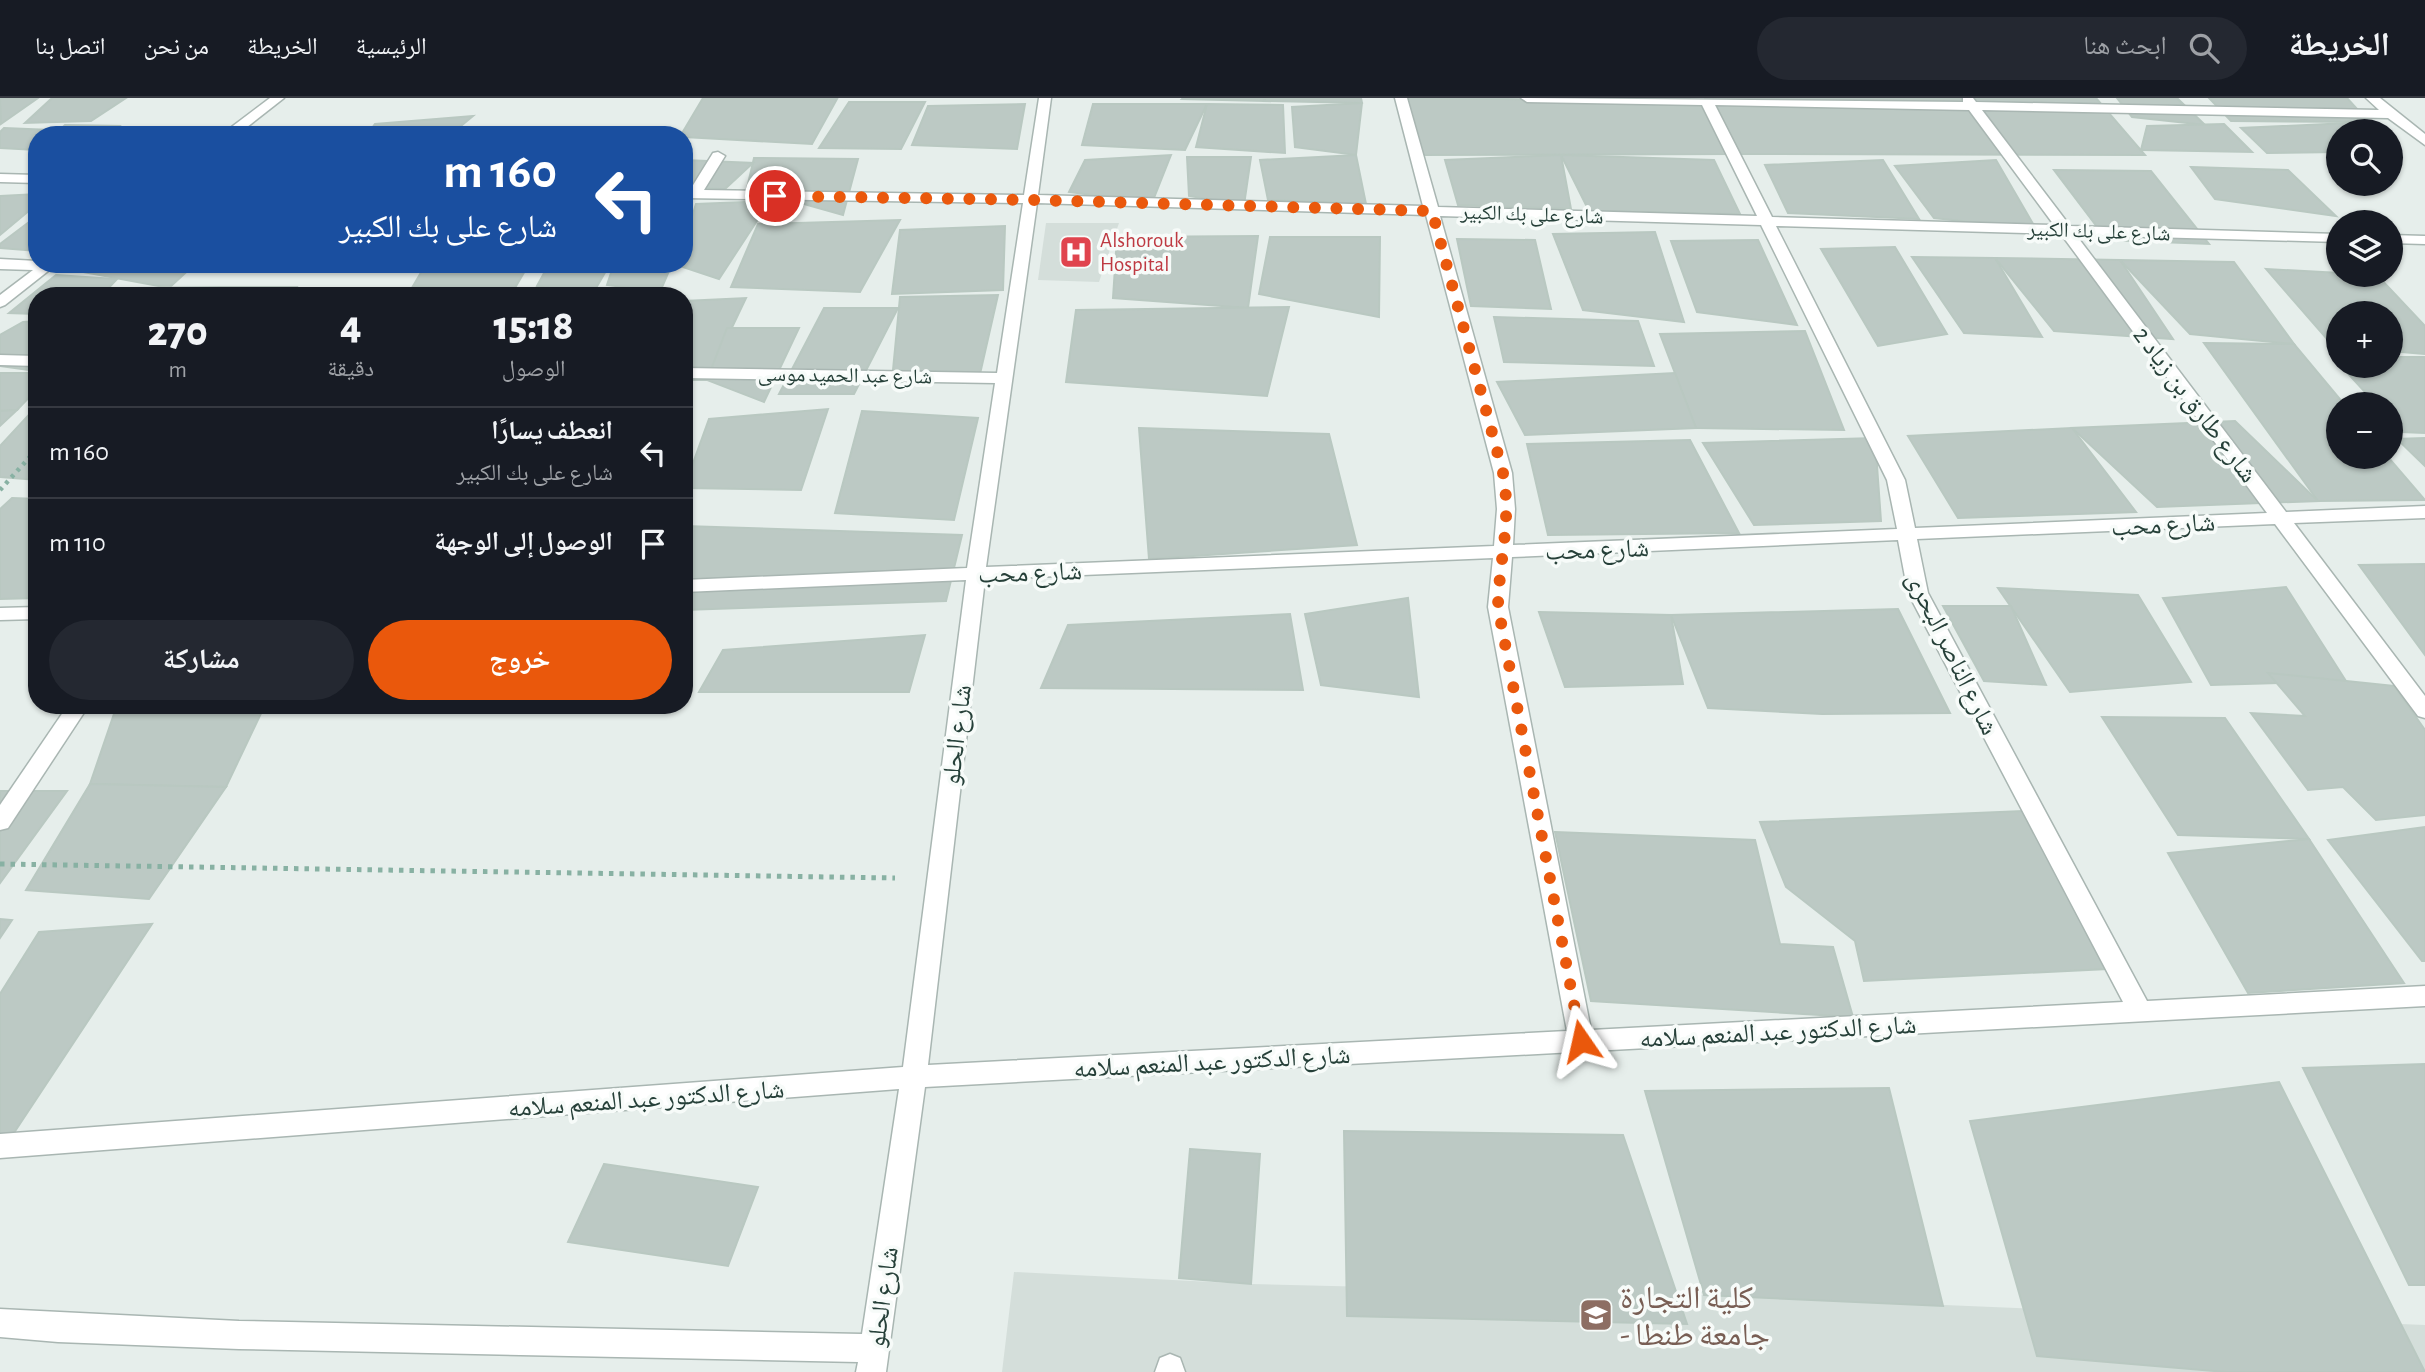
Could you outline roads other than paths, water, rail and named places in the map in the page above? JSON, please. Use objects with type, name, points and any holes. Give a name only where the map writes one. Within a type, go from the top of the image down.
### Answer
[{"type":"street","points":[[240,126],[278,98]]},
{"type":"street","name":"شارع الحلو","points":[[872,1360],[914,1077],[976,574],[1045,98]]},
{"type":"street","points":[[1401,98],[1508,498],[1498,607],[1581,1041]]},
{"type":"street","points":[[1527,98],[1969,102],[2392,114]]},
{"type":"street","points":[[2372,98],[2425,141]]},
{"type":"street","name":"شارع الناصر البحرى","points":[[1706,100],[1896,480],[1903,499],[1908,536],[1907,554],[1918,593],[2140,1010]]},
{"type":"street","name":"شارع طارق بن زياد 2","points":[[1969,102],[2425,711]]},
{"type":"street","points":[[693,189],[718,156]]},
{"type":"street","points":[[0,178],[28,179]]},
{"type":"street","name":"شارع على بك الكبير","points":[[693,194],[1031,200],[2326,238]]},
{"type":"street","points":[[2403,239],[2425,240]]},
{"type":"street","points":[[0,264],[28,265]]},
{"type":"street","points":[[0,302],[38,273]]},
{"type":"street","points":[[0,360],[28,361]]},
{"type":"street","name":"شارع عبد الحميد موسى","points":[[693,373],[1005,378]]},
{"type":"street","name":"شارع محب","points":[[693,586],[2425,512]]},
{"type":"street","points":[[0,614],[28,613]]},
{"type":"street","points":[[0,822],[73,714]]},
{"type":"street","name":"شارع الدكتور عبد المنعم سلامه","points":[[0,1146],[914,1077],[2425,996]]},
{"type":"street","points":[[0,1323],[58,1328],[872,1360]]},
{"type":"place","name":"Alshorouk Hospital","points":[[1076,252]]},
{"type":"place","name":"كلية التجارة - جامعة طنطا","points":[[1596,1315]]}]
